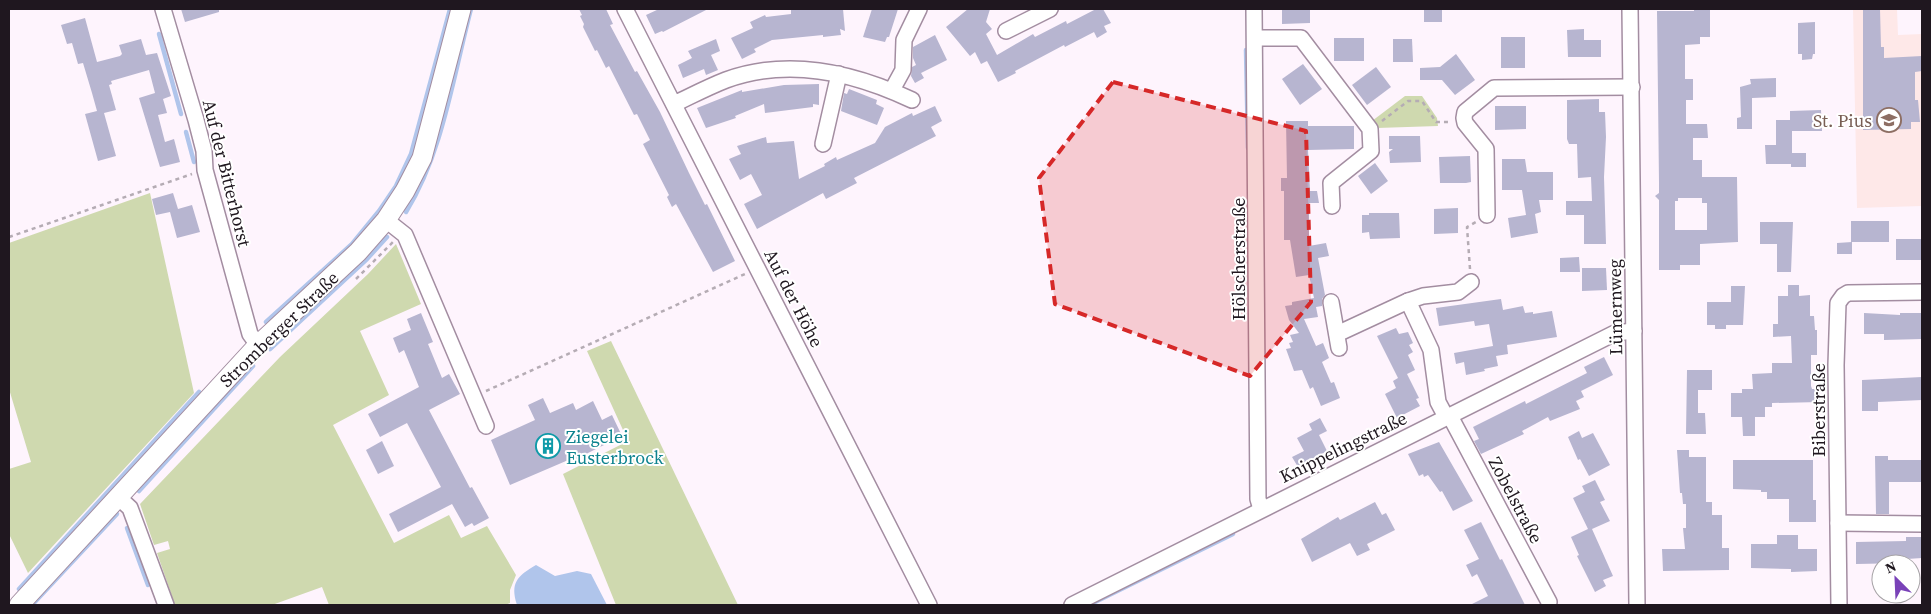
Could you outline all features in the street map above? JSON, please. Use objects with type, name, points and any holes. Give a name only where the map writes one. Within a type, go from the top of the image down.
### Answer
[{"type":"main road","name":"Stromberger Straße","points":[[19,605],[258,345],[358,252],[386,220],[405,191],[422,158],[461,9]]},
{"type":"street","name":"Auf der Bitterhorst","points":[[163,9],[198,128],[204,151],[205,170],[250,334],[258,345]]},
{"type":"street","name":"Auf der Höhe","points":[[625,9],[929,605]]},
{"type":"street","points":[[892,90],[903,70],[904,40],[919,9]]},
{"type":"street","points":[[1006,31],[1050,9]]},
{"type":"street","name":"Hölscherstraße","points":[[1254,9],[1258,499],[1261,509]]},
{"type":"street","name":"Lümernweg","points":[[1630,9],[1637,605]]},
{"type":"street","points":[[1255,38],[1301,38],[1370,129],[1370,151],[1331,184],[1332,206]]},
{"type":"street","points":[[674,104],[727,80],[756,72],[790,69],[826,71],[839,74],[892,90],[912,100]]},
{"type":"street","points":[[823,144],[839,74]]},
{"type":"street","points":[[1487,215],[1486,149],[1466,122],[1464,118],[1465,112],[1494,88],[1632,86]]},
{"type":"street","points":[[386,220],[405,236],[486,426]]},
{"type":"street","points":[[1331,302],[1338,341],[1408,301],[1423,296],[1458,292],[1470,282]]},
{"type":"street","name":"Biberstraße","points":[[1839,605],[1836,366],[1838,303],[1848,293],[1922,292]]},
{"type":"street","name":"Zobelstraße","points":[[1408,301],[1431,350],[1438,402],[1448,416],[1549,602]]},
{"type":"street","name":"Knippelingstraße","points":[[1072,605],[1615,333],[1634,331]]},
{"type":"street","points":[[118,497],[130,508],[166,605]]},
{"type":"street","points":[[1838,524],[1922,524]]},
{"type":"path","points":[[1370,129],[1408,101],[1422,101],[1436,122],[1450,121],[1452,124]]},
{"type":"path","points":[[9,237],[205,170]]},
{"type":"path","points":[[1470,282],[1467,227],[1487,215]]},
{"type":"path","points":[[473,397],[758,269]]},
{"type":"highlighted area","points":[[1113,82],[1306,131],[1311,302],[1250,376],[1055,304],[1039,178]]},
{"type":"shaded area","name":"St. Pius","points":[[1853,9],[1897,9],[1898,35],[1922,34],[1922,206],[1857,208]]},
{"type":"green space","points":[[1405,96],[1422,96],[1437,118],[1438,126],[1377,128],[1372,121]]},
{"type":"green space","points":[[150,193],[194,393],[28,573],[9,534],[9,469],[31,462],[9,389],[9,243]]},
{"type":"green space","points":[[396,244],[421,304],[360,331],[389,395],[333,425],[394,543],[449,515],[461,538],[487,526],[516,575],[510,590],[510,603],[505,605],[329,605],[322,587],[272,605],[175,605],[157,553],[170,549],[168,541],[154,545],[140,504],[280,357],[368,274]]},
{"type":"green space","points":[[611,341],[738,605],[616,605],[563,474],[628,441],[587,351]]},
{"type":"water","points":[[536,565],[555,576],[577,571],[591,574],[607,605],[517,605],[514,591],[517,581],[524,573]]},
{"type":"building","points":[[181,9],[219,9],[219,12],[185,22]]},
{"type":"building","points":[[579,9],[606,9],[613,24],[610,25],[635,72],[637,71],[660,112],[705,205],[707,204],[735,261],[713,272],[676,204],[672,207],[667,197],[669,195],[643,144],[650,140],[637,114],[634,115],[609,66],[606,68],[597,50],[595,51],[583,27],[584,24],[580,16],[582,15]]},
{"type":"building","points":[[659,9],[708,9],[663,32],[655,34],[646,15]]},
{"type":"building","points":[[791,9],[843,9],[845,31],[840,29],[841,35],[772,40],[754,49],[756,52],[742,59],[731,38],[753,28],[750,22],[765,15],[766,17],[791,14]]},
{"type":"building","points":[[872,9],[898,9],[889,37],[887,37],[885,42],[863,37]]},
{"type":"building","points":[[968,9],[990,9],[986,22],[992,29],[986,34],[997,55],[1033,34],[1035,37],[1066,21],[1067,24],[1096,9],[1103,9],[1111,23],[1104,26],[1107,32],[1097,38],[1094,32],[1065,47],[1064,45],[998,82],[987,61],[981,64],[975,52],[970,56],[946,27]]},
{"type":"building","points":[[1282,9],[1310,9],[1310,23],[1282,24]]},
{"type":"building","points":[[1424,9],[1442,9],[1442,22],[1424,22]]},
{"type":"building","points":[[1694,9],[1710,9],[1710,37],[1700,37],[1700,44],[1685,45],[1685,79],[1693,79],[1693,100],[1686,100],[1686,124],[1707,124],[1708,138],[1693,138],[1693,160],[1702,160],[1702,177],[1737,177],[1738,242],[1700,244],[1700,265],[1680,265],[1680,270],[1659,270],[1659,200],[1655,196],[1659,193],[1657,11],[1694,11]],"holes":[[[1678,198],[1702,198],[1702,203],[1707,203],[1707,230],[1675,230],[1675,201],[1678,201]]]},
{"type":"building","points":[[1863,9],[1880,9],[1881,47],[1884,47],[1884,58],[1922,56],[1922,71],[1915,72],[1915,100],[1918,100],[1920,122],[1911,122],[1911,129],[1863,130]]},
{"type":"building","points":[[85,18],[97,62],[120,56],[122,54],[119,45],[141,39],[146,55],[157,53],[171,96],[163,99],[167,113],[158,115],[165,142],[174,139],[180,162],[160,167],[139,98],[155,93],[149,70],[111,81],[112,84],[109,85],[116,110],[104,113],[116,156],[98,161],[85,114],[97,111],[83,63],[78,64],[72,43],[67,44],[61,25]]},
{"type":"building","points":[[1815,22],[1815,54],[1813,54],[1812,59],[1802,60],[1802,54],[1798,54],[1798,23]]},
{"type":"building","points":[[1584,29],[1584,40],[1601,40],[1601,57],[1568,57],[1567,30]]},
{"type":"building","points":[[935,35],[947,60],[921,73],[924,78],[915,83],[911,76],[912,67],[916,65],[913,58],[913,47]]},
{"type":"building","points":[[1501,37],[1525,37],[1525,68],[1501,68]]},
{"type":"building","points":[[1334,38],[1364,38],[1364,61],[1334,61]]},
{"type":"building","points":[[716,39],[720,51],[711,55],[718,70],[706,75],[704,69],[683,78],[678,65],[692,58],[688,51]]},
{"type":"building","points":[[1393,39],[1412,39],[1413,62],[1393,62]]},
{"type":"building","points":[[1456,54],[1475,80],[1455,95],[1442,80],[1420,80],[1420,68],[1440,67]]},
{"type":"building","points":[[1303,64],[1322,89],[1300,105],[1282,79]]},
{"type":"building","points":[[1376,67],[1391,87],[1367,105],[1352,85]]},
{"type":"building","points":[[1776,78],[1776,97],[1752,98],[1752,129],[1737,129],[1737,118],[1741,117],[1740,87],[1751,84],[1750,79]]},
{"type":"building","points":[[819,84],[819,105],[813,104],[813,107],[765,113],[764,104],[735,116],[736,118],[706,128],[697,108],[742,90],[742,92],[784,85]]},
{"type":"building","points":[[849,89],[877,100],[876,104],[884,108],[877,125],[841,111],[844,93],[847,94]]},
{"type":"building","points":[[1599,99],[1599,112],[1605,112],[1606,244],[1584,244],[1584,215],[1566,215],[1566,201],[1592,201],[1591,177],[1578,178],[1577,144],[1569,144],[1567,139],[1567,100]]},
{"type":"building","points":[[935,106],[942,121],[931,127],[936,136],[854,178],[857,183],[826,199],[823,193],[757,229],[744,204],[762,195],[751,174],[740,180],[729,159],[741,154],[737,146],[766,137],[767,143],[794,141],[799,179],[825,166],[824,164],[836,157],[837,160],[875,143],[885,127],[912,113],[913,116]]},
{"type":"building","points":[[1495,106],[1526,106],[1526,129],[1495,130]]},
{"type":"building","points":[[1821,110],[1822,131],[1792,131],[1792,153],[1806,153],[1806,167],[1791,167],[1791,164],[1766,164],[1765,145],[1776,145],[1776,120],[1790,120],[1790,111]]},
{"type":"building","points":[[1286,121],[1308,121],[1308,126],[1354,126],[1354,149],[1308,150],[1310,191],[1317,191],[1319,203],[1309,203],[1309,246],[1326,243],[1329,256],[1318,258],[1325,295],[1322,299],[1322,306],[1316,307],[1318,317],[1304,319],[1316,346],[1323,343],[1329,358],[1322,362],[1331,383],[1334,382],[1340,398],[1321,406],[1313,387],[1310,389],[1302,370],[1294,371],[1286,349],[1291,348],[1289,343],[1293,342],[1290,335],[1299,333],[1289,320],[1285,306],[1292,305],[1292,302],[1314,298],[1309,275],[1296,277],[1290,240],[1284,240],[1284,191],[1281,191],[1281,178],[1287,178]]},
{"type":"building","points":[[1389,136],[1420,136],[1421,162],[1390,163],[1389,152],[1393,149],[1389,149]]},
{"type":"building","points":[[1470,156],[1471,182],[1440,183],[1439,157]]},
{"type":"building","points":[[1502,159],[1525,159],[1527,172],[1553,172],[1553,200],[1539,200],[1541,212],[1535,214],[1538,233],[1511,238],[1508,218],[1526,215],[1522,190],[1502,190]]},
{"type":"building","points":[[1375,163],[1388,181],[1371,194],[1358,176]]},
{"type":"building","points":[[173,193],[178,209],[192,205],[200,232],[177,238],[170,212],[156,215],[152,199]]},
{"type":"building","points":[[1458,208],[1458,233],[1434,234],[1434,209]]},
{"type":"building","points":[[1369,213],[1399,213],[1400,238],[1370,239],[1369,232],[1362,233],[1362,215],[1369,215]]},
{"type":"building","points":[[1851,221],[1889,221],[1889,242],[1851,242]]},
{"type":"building","points":[[1760,222],[1793,222],[1791,272],[1777,272],[1777,244],[1760,244]]},
{"type":"building","points":[[1896,239],[1922,239],[1922,260],[1896,260]]},
{"type":"building","points":[[1852,242],[1852,254],[1837,254],[1837,243]]},
{"type":"building","points":[[1579,257],[1580,272],[1560,272],[1560,258]]},
{"type":"building","points":[[1582,268],[1606,268],[1607,290],[1582,291]]},
{"type":"building","points":[[1788,285],[1799,285],[1799,296],[1810,295],[1810,316],[1814,316],[1815,330],[1817,330],[1817,355],[1811,355],[1811,386],[1812,389],[1820,389],[1820,402],[1772,403],[1772,407],[1765,407],[1765,417],[1755,417],[1755,436],[1743,436],[1742,417],[1731,417],[1731,393],[1742,393],[1742,389],[1753,389],[1752,374],[1772,373],[1772,363],[1792,363],[1791,336],[1773,337],[1773,324],[1778,324],[1778,296],[1788,296]]},
{"type":"building","points":[[1731,286],[1745,286],[1743,325],[1726,325],[1726,329],[1715,329],[1715,325],[1707,325],[1707,302],[1731,302]]},
{"type":"building","points":[[1501,299],[1503,310],[1523,306],[1525,313],[1533,312],[1533,314],[1552,311],[1557,337],[1507,345],[1508,354],[1496,356],[1498,366],[1466,375],[1464,362],[1456,364],[1454,353],[1493,346],[1489,324],[1475,326],[1474,321],[1439,326],[1436,308]]},
{"type":"building","points":[[421,313],[433,342],[428,344],[442,378],[449,374],[460,394],[429,410],[470,488],[472,487],[489,518],[474,526],[472,523],[465,527],[452,504],[398,532],[389,514],[441,487],[407,423],[380,437],[368,414],[419,387],[404,350],[399,353],[393,338],[411,330],[407,319]]},
{"type":"building","points":[[1864,313],[1900,315],[1900,313],[1922,313],[1922,339],[1884,340],[1884,334],[1864,334]]},
{"type":"building","points":[[1396,328],[1399,334],[1408,332],[1413,343],[1409,345],[1413,352],[1408,355],[1415,370],[1407,374],[1419,398],[1416,399],[1420,406],[1397,418],[1385,394],[1396,388],[1393,381],[1398,378],[1377,336]]},
{"type":"building","points":[[1604,357],[1613,375],[1581,391],[1584,397],[1576,401],[1580,409],[1550,421],[1548,417],[1522,431],[1524,434],[1481,454],[1474,441],[1479,439],[1473,427],[1525,401],[1526,404],[1587,373],[1584,367]]},
{"type":"building","points":[[1687,370],[1712,370],[1712,390],[1698,390],[1698,413],[1705,413],[1706,434],[1686,434]]},
{"type":"building","points":[[1922,377],[1922,400],[1878,402],[1878,411],[1862,411],[1862,380]]},
{"type":"building","name":"Ziegelei Eusterbrock","points":[[543,398],[550,413],[573,403],[576,410],[593,401],[602,420],[612,415],[622,436],[574,460],[573,458],[510,485],[491,440],[535,420],[528,405]]},
{"type":"building","points":[[1320,418],[1327,431],[1319,435],[1327,451],[1298,467],[1292,457],[1304,451],[1297,438],[1312,430],[1309,424]]},
{"type":"building","points":[[1579,431],[1582,438],[1593,433],[1610,465],[1589,476],[1580,459],[1578,460],[1568,437]]},
{"type":"building","points":[[382,441],[394,466],[378,474],[366,450]]},
{"type":"building","points":[[1439,442],[1473,501],[1453,511],[1442,491],[1440,492],[1428,475],[1424,477],[1423,474],[1419,476],[1408,454]]},
{"type":"building","points":[[1677,450],[1689,450],[1689,457],[1706,457],[1706,502],[1712,502],[1712,515],[1722,515],[1722,548],[1729,548],[1729,570],[1663,571],[1662,549],[1685,549],[1683,528],[1686,528],[1686,504],[1683,504],[1682,493],[1680,493]]},
{"type":"building","points":[[1875,456],[1888,456],[1888,460],[1922,460],[1922,482],[1889,482],[1889,514],[1876,514]]},
{"type":"building","points":[[1733,460],[1813,460],[1813,500],[1816,500],[1816,522],[1789,522],[1789,499],[1767,499],[1767,492],[1761,492],[1761,490],[1733,489]]},
{"type":"building","points":[[1595,480],[1605,500],[1600,502],[1610,521],[1592,529],[1613,576],[1603,580],[1606,586],[1595,592],[1577,556],[1579,555],[1571,537],[1588,529],[1573,498],[1585,492],[1582,486]]},
{"type":"building","points":[[1375,502],[1382,515],[1386,513],[1395,530],[1367,544],[1370,550],[1357,556],[1350,543],[1312,562],[1301,539],[1338,517],[1340,520]]},
{"type":"building","points":[[1481,522],[1525,605],[1470,605],[1488,596],[1477,574],[1472,577],[1466,565],[1479,559],[1464,530]]},
{"type":"building","points":[[1777,535],[1798,535],[1798,549],[1817,549],[1817,571],[1791,572],[1791,569],[1751,568],[1751,544],[1777,544]]},
{"type":"building","points":[[1906,537],[1922,537],[1922,558],[1921,554],[1871,554],[1871,564],[1856,564],[1856,542],[1906,541]]},
{"type":"waterway","points":[[266,322],[352,244],[379,211],[396,186],[411,154],[450,9]]},
{"type":"waterway","points":[[406,212],[419,189],[438,139],[446,114],[471,9]]},
{"type":"waterway","points":[[159,34],[181,114]]},
{"type":"waterway","points":[[1246,50],[1248,148]]},
{"type":"waterway","points":[[186,132],[194,162]]},
{"type":"waterway","points":[[270,349],[367,259],[387,237]]},
{"type":"waterway","points":[[139,491],[253,366]]},
{"type":"waterway","points":[[19,589],[199,392]]},
{"type":"waterway","points":[[32,605],[117,514]]},
{"type":"waterway","points":[[127,528],[148,585]]},
{"type":"waterway","points":[[1089,605],[1233,534]]},
{"type":"place","name":"St. Pius","points":[[1889,120]]},
{"type":"place","name":"Ziegelei Eusterbrock","points":[[548,446]]}]
